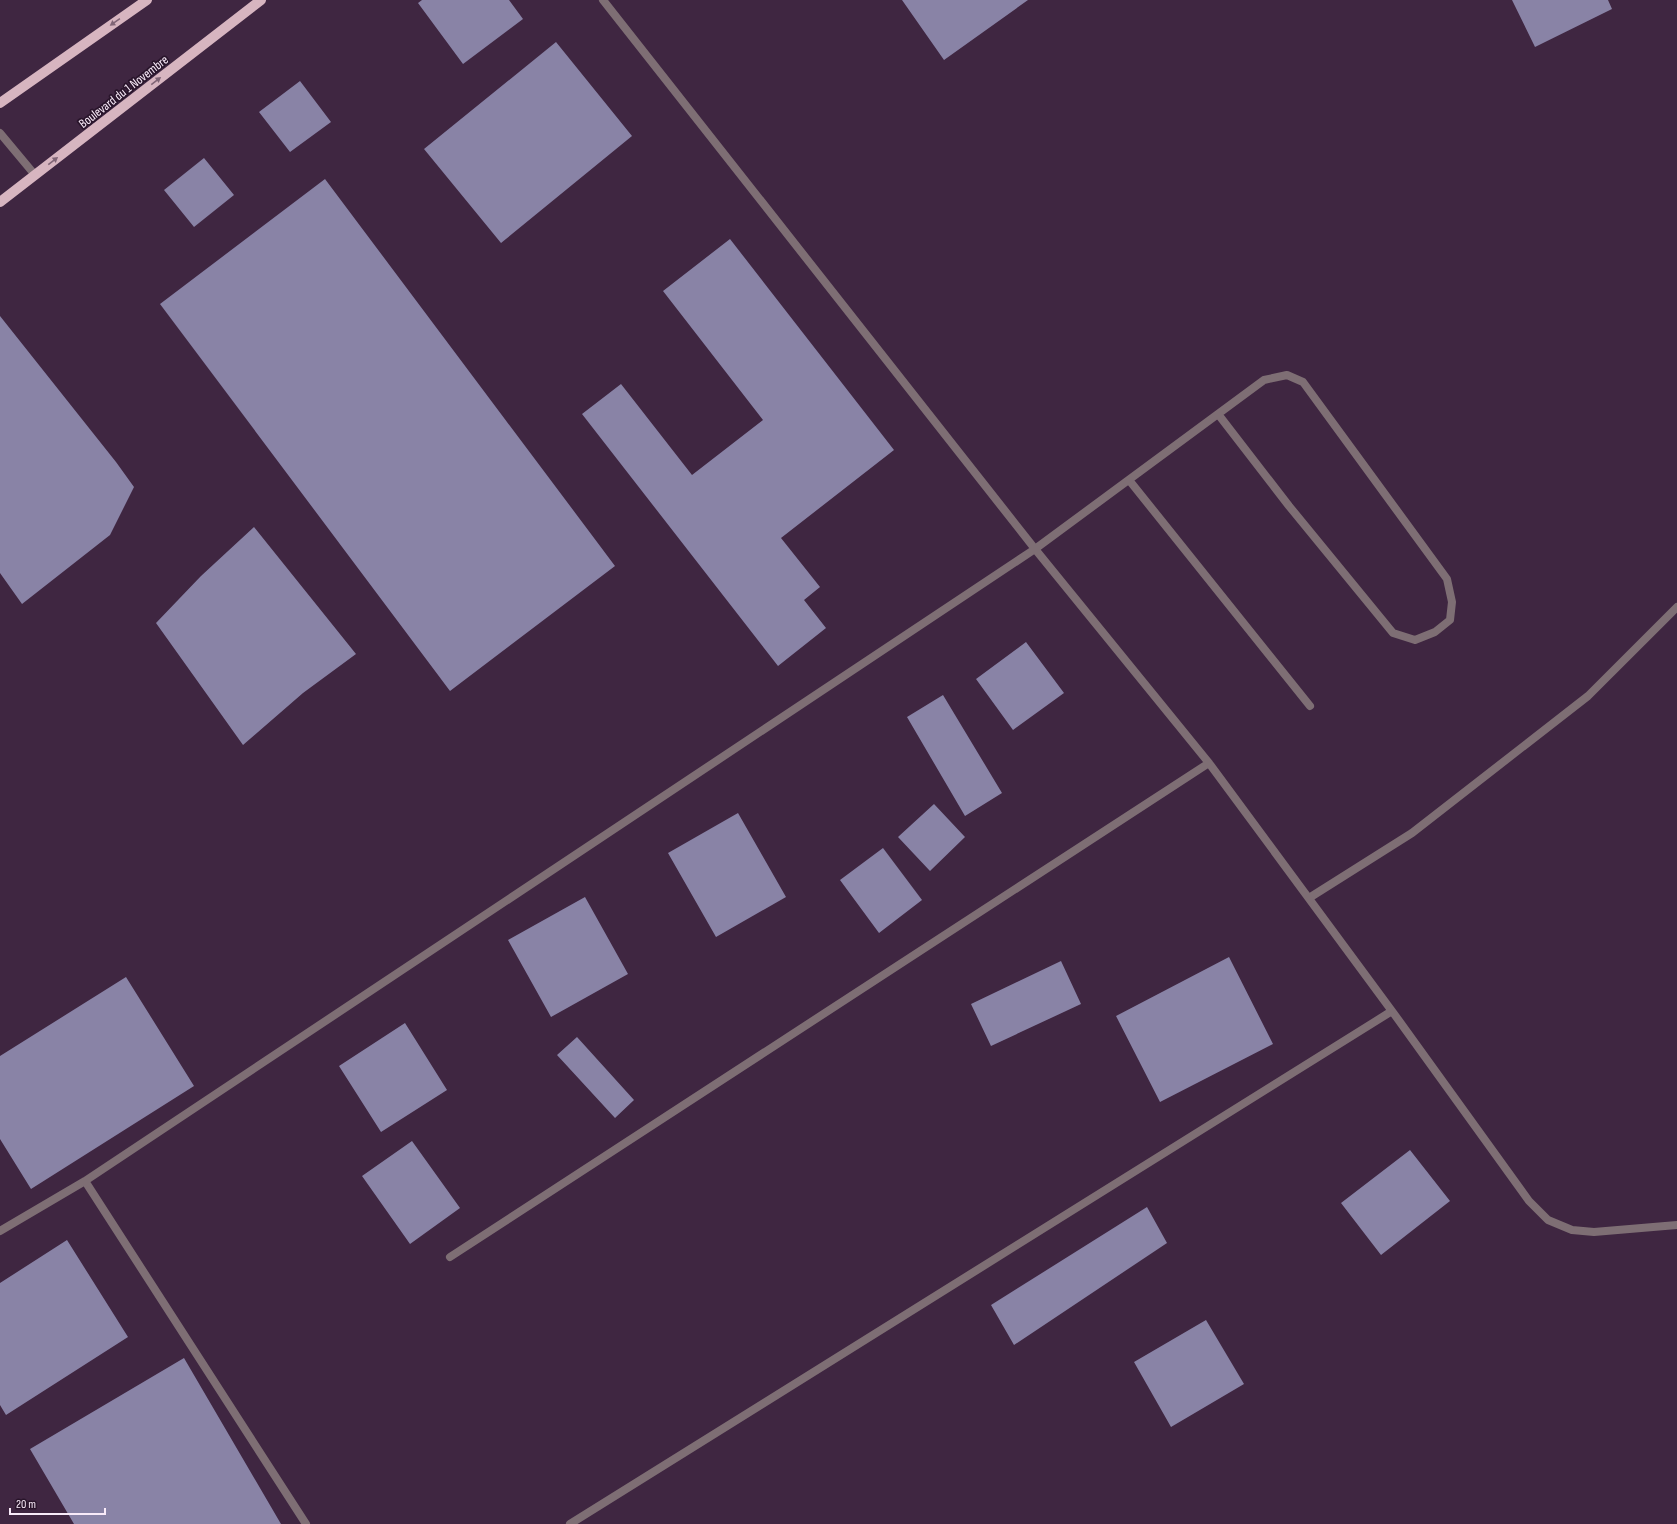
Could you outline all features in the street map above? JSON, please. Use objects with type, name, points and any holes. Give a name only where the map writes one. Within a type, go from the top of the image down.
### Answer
[{"type":"main road","points":[[0,103],[147,0]]},
{"type":"main road","name":"Boulevard du 1 Novembre","points":[[0,202],[262,0]]},
{"type":"lane","points":[[603,0],[1035,549],[1209,763],[1392,1011],[1529,1201],[1548,1220],[1572,1230],[1594,1232],[1677,1225]]},
{"type":"lane","points":[[0,133],[35,175]]},
{"type":"lane","points":[[0,1231],[85,1181],[1035,549],[1264,380],[1287,375],[1304,382],[1447,579],[1452,602],[1450,620],[1435,632],[1415,640],[1393,633],[1289,506],[1218,414]]},
{"type":"lane","points":[[1129,480],[1310,706]]},
{"type":"lane","points":[[1309,898],[1412,833],[1588,696],[1677,607]]},
{"type":"lane","points":[[450,1257],[1209,763]]},
{"type":"lane","points":[[570,1524],[1392,1011]]},
{"type":"lane","points":[[85,1181],[306,1524]]},
{"type":"shaded area","points":[[0,0],[1677,0],[1677,1524],[0,1524]]},
{"type":"building","points":[[422,0],[509,0],[523,19],[463,64],[418,3]]},
{"type":"building","points":[[902,0],[1028,0],[944,60]]},
{"type":"building","points":[[1512,0],[1608,0],[1612,9],[1535,47]]},
{"type":"building","points":[[556,42],[632,136],[501,243],[424,149]]},
{"type":"building","points":[[300,81],[331,122],[290,152],[259,112]]},
{"type":"building","points":[[204,158],[234,195],[194,227],[164,190]]},
{"type":"building","points":[[325,179],[615,566],[450,691],[160,304]]},
{"type":"building","points":[[730,239],[894,450],[781,538],[820,587],[804,600],[826,628],[778,666],[582,414],[621,384],[692,475],[763,420],[663,291]]},
{"type":"building","points":[[0,316],[116,462],[134,487],[110,535],[22,604],[0,573]]},
{"type":"building","points":[[254,527],[356,654],[303,693],[243,745],[156,623],[201,576]]},
{"type":"building","points":[[1026,642],[1064,693],[1013,730],[976,679]]},
{"type":"building","points":[[943,695],[1002,793],[965,816],[907,717]]},
{"type":"building","points":[[934,804],[965,837],[930,871],[898,837]]},
{"type":"building","points":[[738,813],[786,897],[716,937],[668,853]]},
{"type":"building","points":[[883,848],[922,900],[879,933],[840,880]]},
{"type":"building","points":[[585,897],[628,974],[551,1017],[508,940]]},
{"type":"building","points":[[1229,957],[1273,1044],[1160,1102],[1116,1016]]},
{"type":"building","points":[[1061,961],[1081,1004],[991,1046],[971,1004]]},
{"type":"building","points":[[126,977],[194,1086],[31,1189],[0,1139],[0,1056]]},
{"type":"building","points":[[405,1023],[447,1090],[381,1132],[339,1066]]},
{"type":"building","points":[[577,1037],[634,1100],[615,1118],[557,1055]]},
{"type":"building","points":[[412,1141],[460,1208],[410,1244],[362,1176]]},
{"type":"building","points":[[1410,1150],[1450,1201],[1381,1255],[1341,1203]]},
{"type":"building","points":[[1147,1207],[1167,1243],[1014,1345],[991,1305]]},
{"type":"building","points":[[67,1240],[128,1337],[6,1415],[0,1405],[0,1283]]},
{"type":"building","points":[[1206,1320],[1244,1384],[1171,1427],[1134,1362]]},
{"type":"building","points":[[184,1358],[281,1524],[74,1524],[30,1449]]}]
